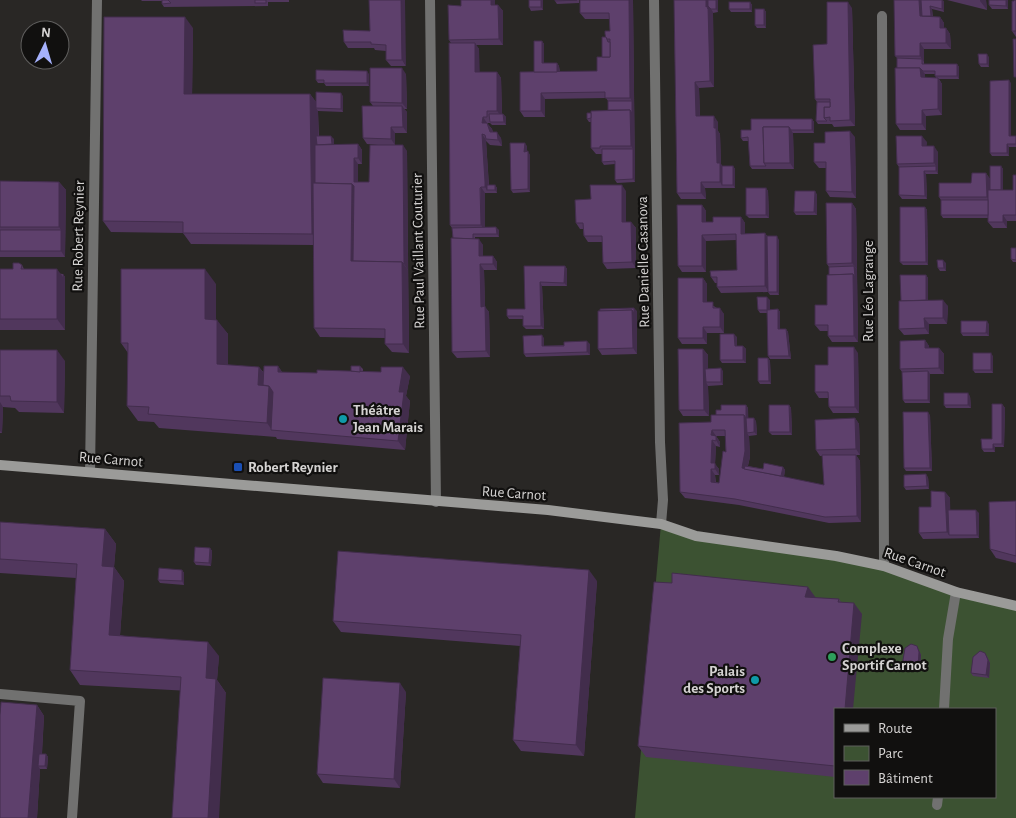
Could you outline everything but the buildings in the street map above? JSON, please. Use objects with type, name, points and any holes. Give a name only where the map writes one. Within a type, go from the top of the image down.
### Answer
[{"type":"main road","name":"Rue Carnot","points":[[0,466],[548,510],[661,524],[696,536],[836,556],[884,566],[956,592],[1016,606]]},
{"type":"street","name":"Rue Robert Reynier","points":[[90,472],[97,0]]},
{"type":"street","name":"Rue Paul Vaillant Couturier","points":[[430,0],[436,502]]},
{"type":"street","name":"Rue Danielle Casanova","points":[[654,0],[660,442],[663,500],[661,524]]},
{"type":"street","name":"Rue Léo Lagrange","points":[[882,16],[884,566]]},
{"type":"street","points":[[944,708],[948,639],[956,592]]},
{"type":"street","points":[[0,694],[80,701],[72,818]]},
{"type":"green space","name":"Complexe Sportif Carnot","points":[[661,524],[697,536],[835,556],[1016,606],[1016,818],[635,818]]},
{"type":"place","name":"Théâtre Jean Marais","points":[[343,419]]},
{"type":"place","name":"Robert Reynier","points":[[238,467]]},
{"type":"place","name":"Complexe Sportif Carnot","points":[[832,657]]},
{"type":"place","name":"Palais des Sports","points":[[755,680]]}]
